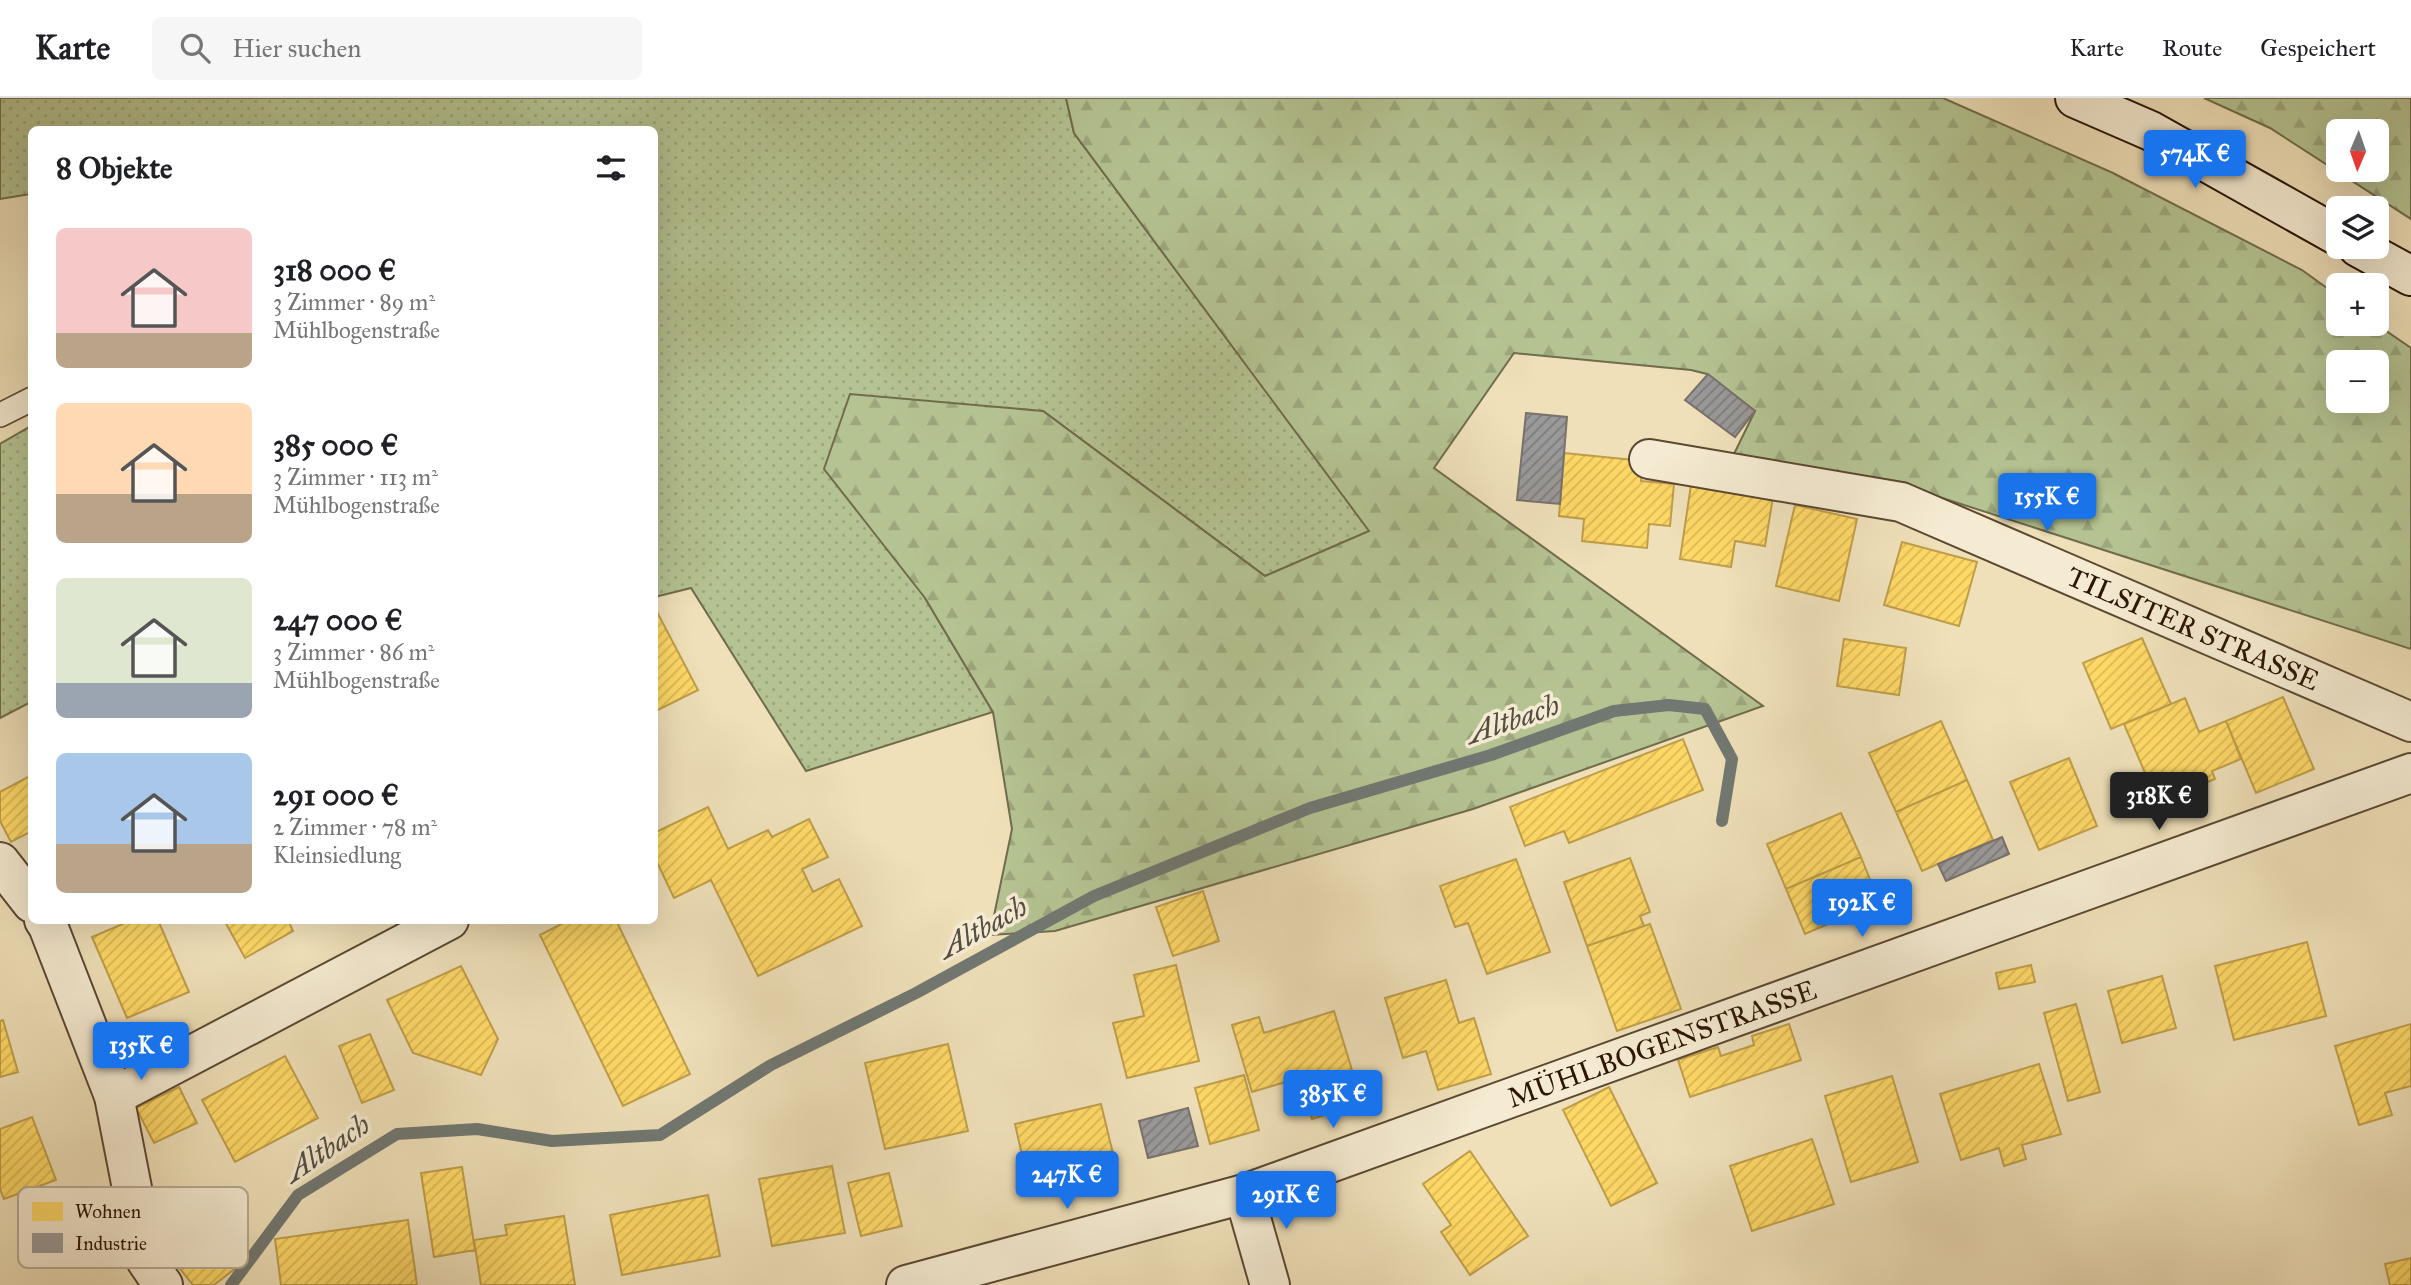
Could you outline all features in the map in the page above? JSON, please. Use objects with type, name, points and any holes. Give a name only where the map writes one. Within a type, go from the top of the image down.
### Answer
[{"type":"street","points":[[2075,98],[2151,131],[2326,229]]},
{"type":"street","points":[[2380,259],[2411,276]]},
{"type":"street","name":"TILSITER STRASSE","points":[[1649,459],[1900,502],[2411,722]]},
{"type":"street","name":"MÜHLBOGENSTRASSE","points":[[906,1285],[1244,1194],[2411,773]]},
{"type":"street","points":[[0,862],[28,898]]},
{"type":"street","points":[[47,924],[114,1096],[132,1187]]},
{"type":"street","points":[[114,1096],[441,924]]},
{"type":"street","points":[[1244,1194],[1270,1285]]},
{"type":"street","points":[[151,1268],[163,1285]]},
{"type":"lane","points":[[0,415],[28,400]]},
{"type":"green space","points":[[0,98],[1066,98],[1074,133],[1370,531],[1265,576],[1043,411],[925,598],[993,712],[806,771],[691,588],[658,596],[658,126],[28,126],[28,194],[0,199]]},
{"type":"green space","points":[[1066,98],[1943,98],[2113,173],[2302,270],[2326,287],[2326,336],[2389,336],[2389,333],[2411,348],[2411,649],[1902,485],[1732,458],[1755,411],[1707,374],[1691,370],[1514,353],[1434,468],[1763,706],[1473,809],[1055,931],[990,935],[1012,829],[993,712],[925,598],[824,469],[850,394],[1043,411],[1265,576],[1369,531],[1074,133]]},
{"type":"green space","points":[[2204,98],[2411,98],[2411,219],[2389,205],[2389,196],[2375,196],[2354,182],[2389,182],[2389,119],[2326,119],[2326,164],[2270,128]]},
{"type":"green space","points":[[28,428],[28,704],[0,718],[0,444]]},
{"type":"building: Wohnen","points":[[1564,453],[1643,461],[1641,481],[1674,484],[1670,526],[1649,524],[1647,548],[1582,541],[1584,519],[1559,516]]},
{"type":"building: Wohnen","points":[[1691,485],[1773,497],[1765,546],[1735,541],[1731,567],[1680,559]]},
{"type":"building: Wohnen","points":[[1795,505],[1857,519],[1839,601],[1776,586]]},
{"type":"building: Wohnen","points":[[1902,542],[1977,562],[1959,626],[1884,605]]},
{"type":"building: Wohnen","points":[[658,614],[698,690],[658,710]]},
{"type":"building: Wohnen","points":[[2142,638],[2171,704],[2111,729],[2083,663]]},
{"type":"building: Wohnen","points":[[1844,639],[1906,648],[1899,695],[1837,686]]},
{"type":"building: Wohnen","points":[[2283,697],[2314,769],[2256,793],[2226,721]]},
{"type":"building: Wohnen","points":[[2185,698],[2199,732],[2226,721],[2241,759],[2212,771],[2215,779],[2158,803],[2124,724]]},
{"type":"building: Wohnen","points":[[1941,721],[1967,780],[1896,812],[1869,753]]},
{"type":"building: Wohnen","points":[[1683,739],[1703,790],[1569,843],[1564,831],[1525,846],[1510,807]]},
{"type":"building: Wohnen","points":[[2069,758],[2097,826],[2039,850],[2010,782]]},
{"type":"building: Wohnen","points":[[28,777],[28,833],[11,842],[0,821],[0,792]]},
{"type":"building: Wohnen","points":[[1967,780],[1993,840],[1922,871],[1896,812]]},
{"type":"building: Wohnen","points":[[708,807],[728,849],[768,830],[772,837],[809,819],[828,857],[802,869],[813,892],[839,879],[862,926],[758,976],[711,880],[674,898],[658,864],[658,831]]},
{"type":"building: Wohnen","points":[[1841,813],[1861,857],[1786,889],[1767,844]]},
{"type":"building: Wohnen","points":[[1861,857],[1879,902],[1805,934],[1786,889]]},
{"type":"building: Wohnen","points":[[1630,858],[1650,912],[1640,916],[1644,926],[1587,946],[1564,882]]},
{"type":"building: Wohnen","points":[[1516,859],[1550,952],[1487,974],[1468,923],[1455,927],[1440,886]]},
{"type":"building: Wohnen","points":[[1203,891],[1219,941],[1173,956],[1156,907]]},
{"type":"building: Wohnen","points":[[123,924],[160,924],[189,992],[127,1018],[92,937]]},
{"type":"building: Wohnen","points":[[226,924],[290,924],[293,931],[245,958]]},
{"type":"building: Wohnen","points":[[561,924],[618,924],[690,1074],[623,1106],[540,935]]},
{"type":"building: Wohnen","points":[[1650,924],[1681,1009],[1617,1031],[1587,946]]},
{"type":"building: Wohnen","points":[[2307,942],[2326,1016],[2234,1040],[2215,966]]},
{"type":"building: Wohnen","points":[[1176,965],[1199,1061],[1127,1078],[1113,1023],[1144,1016],[1134,975]]},
{"type":"building: Wohnen","points":[[2031,965],[2035,982],[1999,989],[1996,973]]},
{"type":"building: Wohnen","points":[[461,966],[498,1039],[481,1075],[413,1053],[387,1000]]},
{"type":"building: Wohnen","points":[[2162,976],[2176,1028],[2122,1043],[2108,991]]},
{"type":"building: Wohnen","points":[[1446,980],[1459,1023],[1474,1018],[1491,1074],[1438,1090],[1426,1051],[1403,1058],[1385,998]]},
{"type":"building: Wohnen","points":[[2076,1004],[2100,1092],[2068,1101],[2044,1013]]},
{"type":"building: Wohnen","points":[[1334,1011],[1362,1103],[1312,1119],[1299,1078],[1252,1092],[1232,1025],[1259,1017],[1264,1033]]},
{"type":"building: Wohnen","points":[[3,1020],[18,1072],[0,1077],[0,1021]]},
{"type":"building: Wohnen","points":[[1789,1024],[1801,1060],[1690,1097],[1678,1060],[1718,1047],[1721,1056],[1754,1045],[1752,1036]]},
{"type":"building: Wohnen","points":[[2411,1024],[2411,1086],[2385,1093],[2392,1115],[2359,1125],[2335,1046]]},
{"type":"building: Wohnen","points":[[370,1034],[394,1090],[362,1103],[339,1046]]},
{"type":"building: Wohnen","points":[[948,1044],[968,1131],[885,1149],[865,1063]]},
{"type":"building: Wohnen","points":[[285,1056],[318,1118],[235,1162],[202,1100]]},
{"type":"building: Wohnen","points":[[2039,1064],[2061,1134],[2022,1145],[2026,1159],[2004,1166],[1999,1148],[1961,1160],[1940,1094]]},
{"type":"building: Wohnen","points":[[1244,1075],[1259,1130],[1210,1144],[1195,1088]]},
{"type":"building: Wohnen","points":[[1892,1076],[1918,1162],[1851,1182],[1825,1096]]},
{"type":"building: Wohnen","points":[[179,1087],[197,1123],[154,1143],[136,1108]]},
{"type":"building: Wohnen","points":[[1609,1087],[1657,1183],[1611,1206],[1563,1110]]},
{"type":"building: Wohnen","points":[[1101,1104],[1116,1166],[1029,1186],[1015,1124]]},
{"type":"building: Wohnen","points":[[32,1117],[56,1180],[37,1187],[18,1187],[18,1194],[4,1199],[0,1189],[0,1129]]},
{"type":"building: Wohnen","points":[[1812,1139],[1834,1204],[1752,1231],[1730,1166]]},
{"type":"building: Wohnen","points":[[1470,1151],[1528,1236],[1470,1275],[1441,1232],[1451,1225],[1423,1184]]},
{"type":"building: Wohnen","points":[[832,1166],[845,1233],[772,1246],[759,1179]]},
{"type":"building: Wohnen","points":[[462,1167],[475,1250],[434,1257],[421,1173]]},
{"type":"building: Wohnen","points":[[889,1173],[902,1226],[861,1236],[848,1183]]},
{"type":"building: Wohnen","points":[[708,1195],[720,1256],[622,1275],[610,1215]]},
{"type":"building: Wohnen","points":[[564,1216],[575,1285],[481,1285],[474,1240],[507,1235],[505,1225]]},
{"type":"building: Wohnen","points":[[408,1220],[417,1285],[281,1285],[275,1239]]},
{"type":"building: Wohnen","points":[[2411,1258],[2411,1285],[2390,1285],[2385,1264]]},
{"type":"building: Wohnen","points":[[179,1268],[236,1268],[214,1285],[193,1285]]},
{"type":"building: Industrie","points":[[1708,374],[1755,411],[1735,437],[1685,400]]},
{"type":"building: Industrie","points":[[1526,413],[1567,417],[1560,504],[1517,500]]},
{"type":"building: Industrie","points":[[2002,837],[2009,854],[1946,881],[1938,864]]},
{"type":"building: Industrie","points":[[1188,1108],[1198,1146],[1148,1158],[1139,1121]]},
{"type":"waterway","name":"Altbach","points":[[248,1262],[298,1195],[397,1134],[477,1129],[552,1141],[660,1135],[771,1065],[916,993],[1094,896],[1310,808],[1491,755],[1614,711],[1669,705],[1705,709],[1732,759],[1722,821]]},
{"type":"waterway","name":"Altbach","points":[[231,1285],[244,1268]]}]
